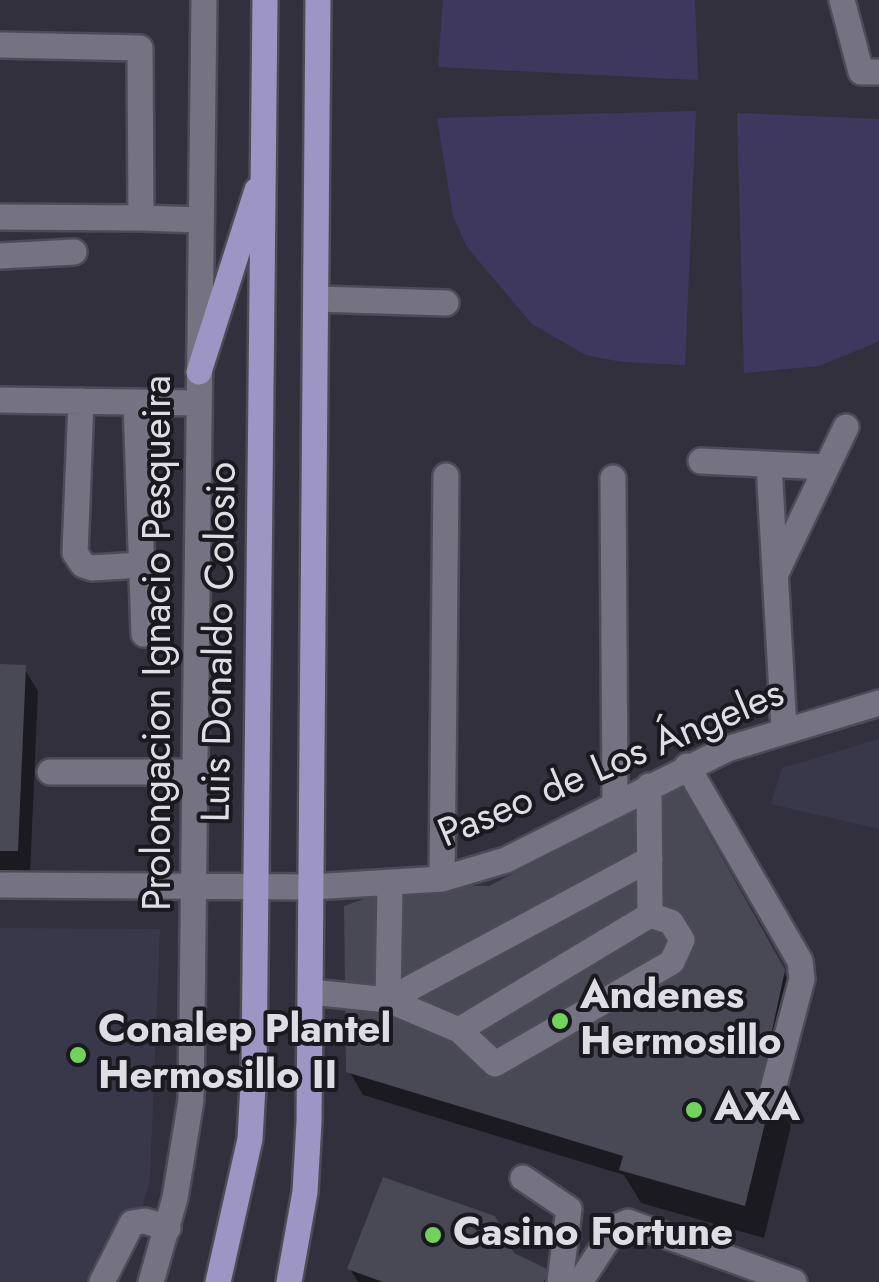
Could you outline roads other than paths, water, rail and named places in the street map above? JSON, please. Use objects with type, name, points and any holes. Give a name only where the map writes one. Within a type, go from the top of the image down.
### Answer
[{"type":"main road","name":"Luis Donaldo Colosio","points":[[218,1282],[250,1139],[257,886],[265,0]]},
{"type":"main road","points":[[295,1281],[305,1192],[311,992],[318,0]]},
{"type":"main road","points":[[199,372],[265,166]]},
{"type":"street","name":"Prolongacion Ignacio Pesqueira","points":[[151,1282],[187,1144],[191,1100],[204,0]]},
{"type":"street","points":[[842,0],[861,72],[879,72]]},
{"type":"street","points":[[0,45],[140,48],[140,218]]},
{"type":"street","points":[[0,216],[201,220]]},
{"type":"street","points":[[0,256],[74,252]]},
{"type":"street","points":[[316,299],[446,303]]},
{"type":"street","points":[[0,400],[199,403]]},
{"type":"street","points":[[81,401],[75,552],[83,565],[92,568],[141,566]]},
{"type":"street","points":[[136,402],[144,634]]},
{"type":"street","points":[[776,573],[846,427]]},
{"type":"street","points":[[701,462],[827,467]]},
{"type":"street","points":[[769,465],[784,730]]},
{"type":"street","points":[[442,879],[446,476]]},
{"type":"street","points":[[613,478],[614,804]]},
{"type":"street","name":"Paseo de Los Ángeles","points":[[0,884],[312,887],[390,886],[442,879],[506,860],[688,766],[784,730],[879,704]]},
{"type":"street","points":[[688,766],[800,961],[802,980],[768,1108]]},
{"type":"street","points":[[50,772],[196,772]]},
{"type":"street","points":[[649,786],[650,916]]},
{"type":"street","points":[[388,1000],[650,859]]},
{"type":"street","points":[[388,1000],[390,886]]},
{"type":"street","points":[[311,992],[388,1000],[459,1030],[496,1064],[672,962],[682,940],[671,922],[650,916],[459,1030]]},
{"type":"street","points":[[523,1178],[570,1209],[560,1282]]},
{"type":"street","points":[[102,1282],[132,1224],[145,1221],[168,1228]]},
{"type":"street","points":[[580,1282],[616,1227],[628,1222],[794,1282]]},
{"type":"place","name":"Andenes Hermosillo","points":[[560,1021]]},
{"type":"place","name":"Conalep Plantel Hermosillo II","points":[[78,1055]]},
{"type":"place","name":"AXA","points":[[694,1110]]},
{"type":"place","name":"Casino Fortune","points":[[433,1235]]}]
